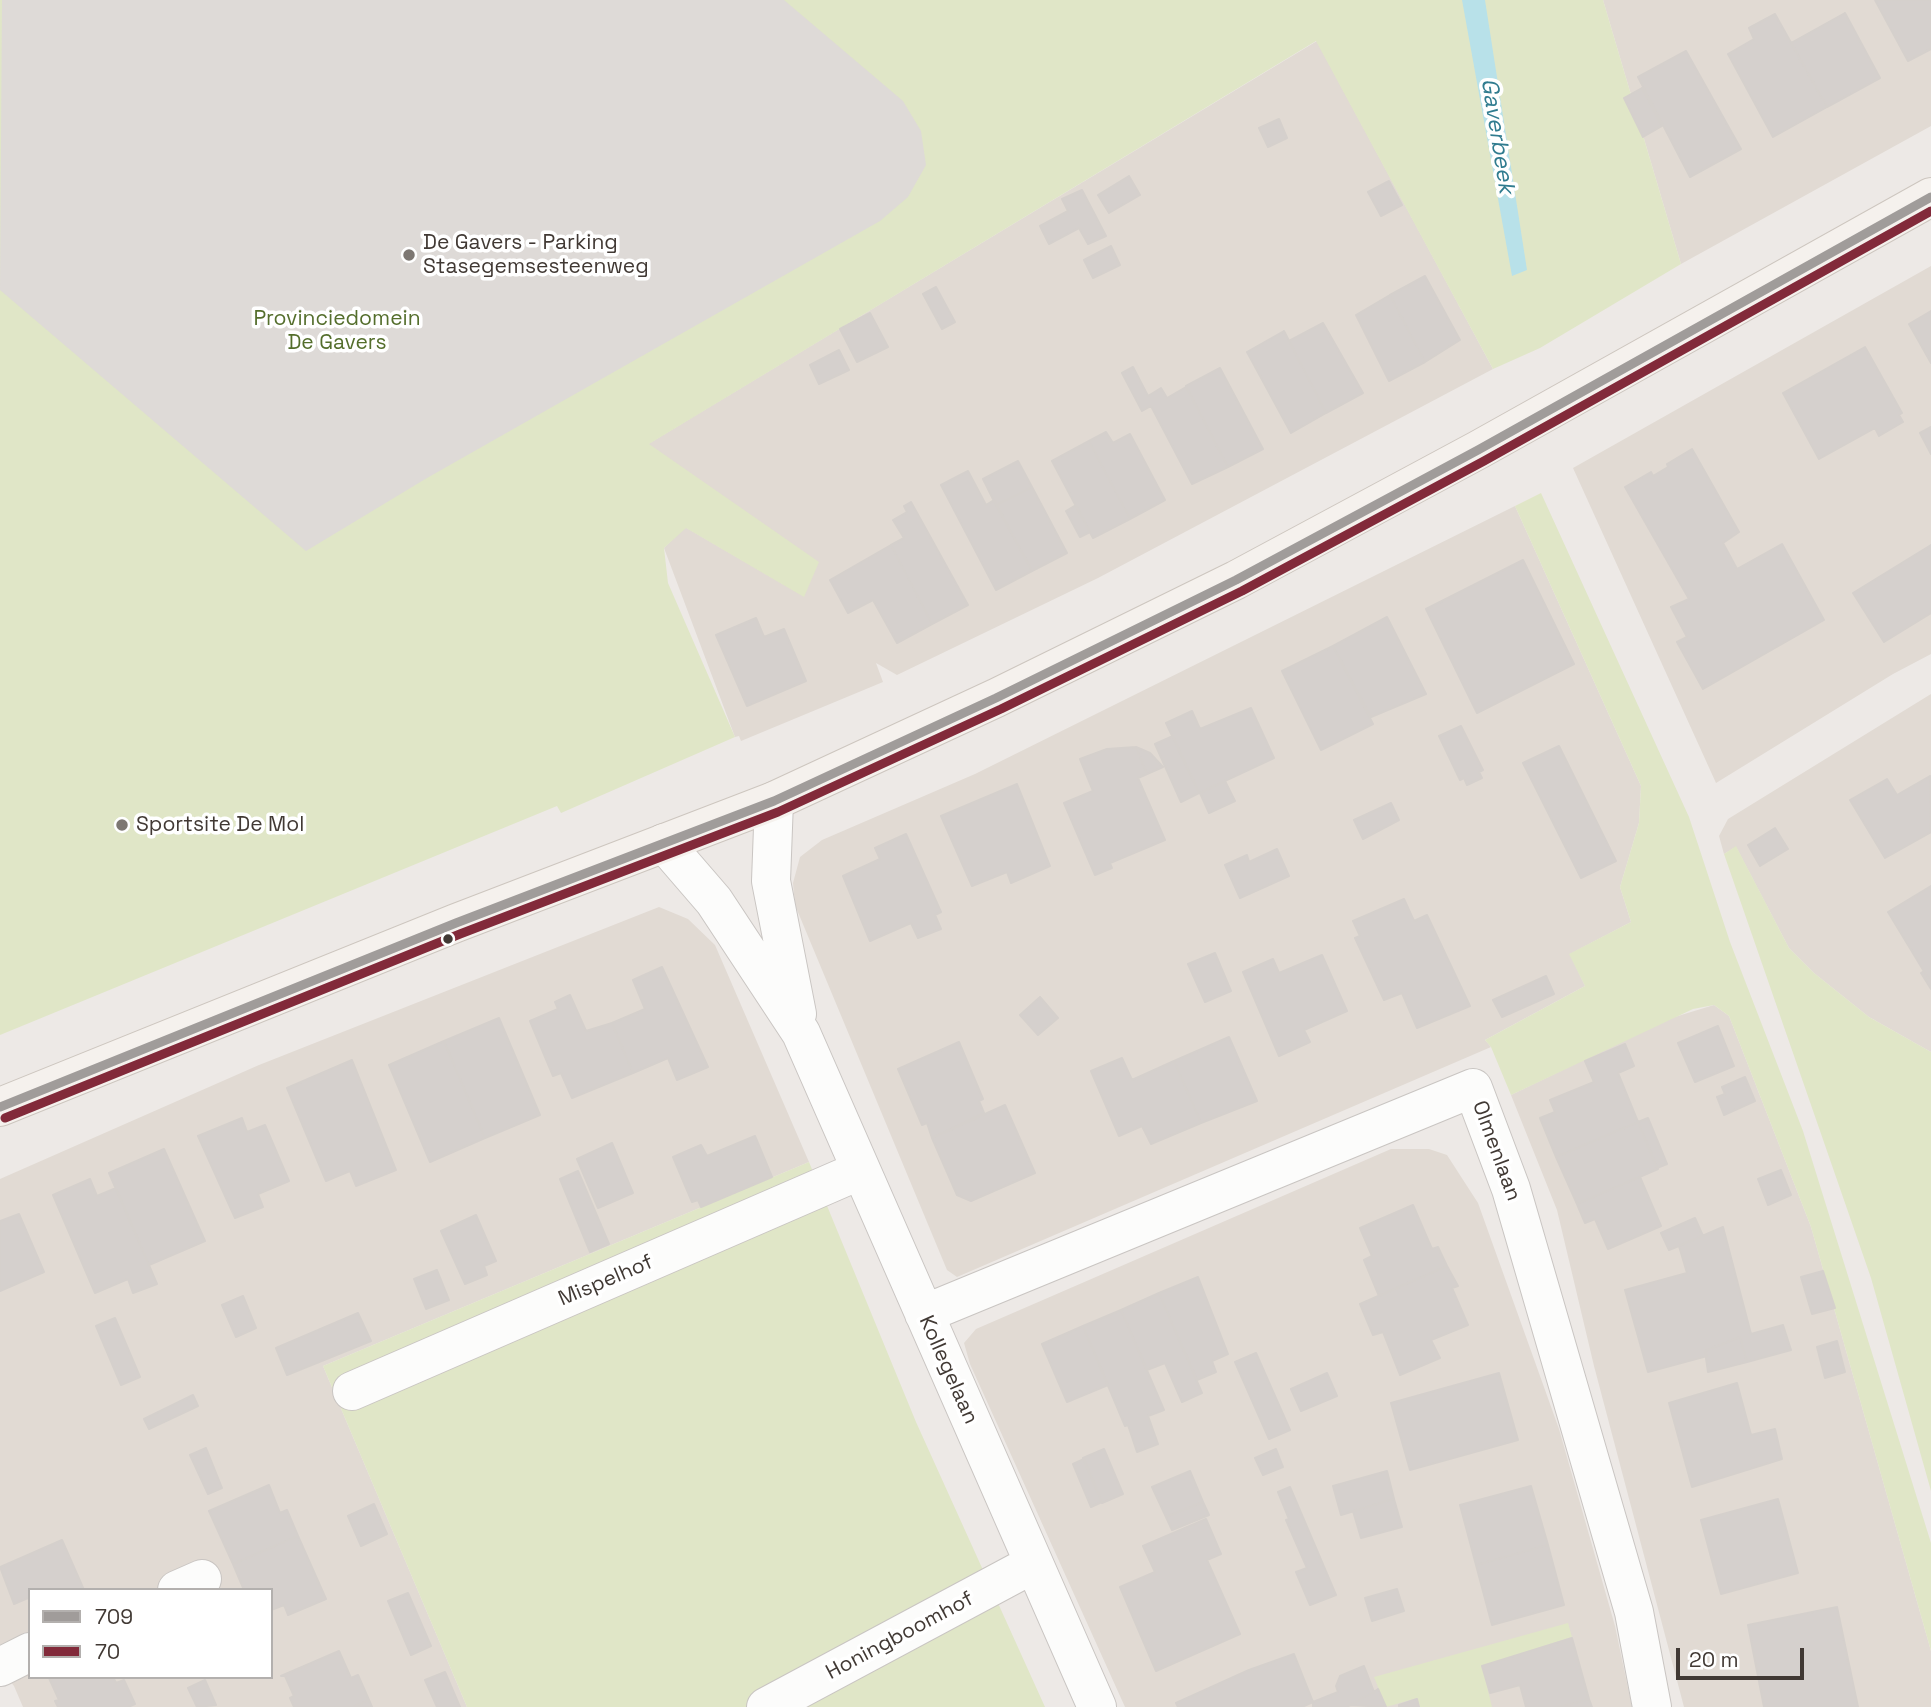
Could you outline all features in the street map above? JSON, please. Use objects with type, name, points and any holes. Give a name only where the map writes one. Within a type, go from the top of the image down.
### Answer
[{"type":"street","points":[[0,1107],[423,936],[774,801],[1105,647],[1478,450],[1931,197]]},
{"type":"street","name":"Kollegelaan","points":[[774,801],[771,881],[801,1033]]},
{"type":"street","name":"Kollegelaan","points":[[664,843],[714,901],[801,1033],[1097,1707]]},
{"type":"street","name":"Olmenlaan","points":[[924,1314],[1473,1087],[1511,1189],[1634,1612],[1652,1707]]},
{"type":"street","name":"Mispelhof","points":[[352,1391],[861,1170]]},
{"type":"street","name":"Honingboomhof","points":[[766,1707],[1033,1564]]},
{"type":"street","points":[[0,1667],[28,1653]]},
{"type":"shaded area","name":"De Gavers - Parking Stasegemsesteenweg","points":[[2,0],[784,0],[903,101],[921,131],[926,165],[908,197],[880,221],[427,478],[306,551],[0,290]]},
{"type":"shaded area","points":[[1603,0],[1931,0],[1931,126],[1681,264]]},
{"type":"shaded area","points":[[1317,41],[1493,369],[1098,578],[897,675],[876,663],[883,682],[741,741],[739,736],[735,737],[664,548],[685,527],[804,596],[648,444]]},
{"type":"shaded area","points":[[1931,266],[1931,654],[1893,674],[1716,783],[1573,468]]},
{"type":"shaded area","points":[[1515,506],[1641,786],[1639,823],[1620,887],[1631,922],[1570,954],[1585,986],[1485,1040],[1491,1047],[957,1277],[947,1270],[795,905],[793,883],[800,857],[822,840],[975,774]]},
{"type":"shaded area","points":[[1931,694],[1931,1052],[1869,1017],[1814,973],[1789,948],[1736,847],[1724,854],[1719,836],[1728,819]]},
{"type":"shaded area","points":[[659,907],[688,919],[715,945],[809,1162],[323,1366],[467,1707],[23,1707],[14,1686],[0,1669],[0,1179],[259,1065]]},
{"type":"shaded area","points":[[1714,1005],[1729,1016],[1811,1227],[1931,1651],[1931,1707],[1684,1707],[1594,1366],[1557,1210],[1511,1095],[1668,1019]]},
{"type":"shaded area","points":[[1391,1149],[1429,1149],[1447,1155],[1478,1203],[1559,1429],[1615,1626],[1632,1707],[1125,1707],[970,1364],[964,1343],[976,1329]]},
{"type":"green space","name":"Provinciedomein De Gavers","points":[[0,0],[1603,0],[1681,264],[1540,348],[1493,369],[1316,41],[649,444],[819,562],[804,597],[686,528],[664,548],[668,583],[735,737],[561,813],[557,806],[0,1035]]},
{"type":"green space","points":[[1541,493],[1689,817],[1730,942],[1803,1131],[1931,1543],[1931,1651],[1811,1227],[1729,1016],[1714,1005],[1693,1009],[1511,1095],[1491,1047],[1485,1040],[1585,986],[1569,954],[1631,922],[1620,887],[1639,823],[1641,786],[1515,506]]},
{"type":"green space","points":[[1736,846],[1789,948],[1814,973],[1869,1017],[1931,1052],[1931,1491],[1871,1278],[1724,854]]},
{"type":"green space","points":[[809,1162],[916,1422],[1045,1707],[467,1707],[323,1366]]},
{"type":"green space","points":[[1568,1623],[1572,1637],[1482,1666],[1492,1707],[1420,1707],[1417,1698],[1386,1707],[1374,1677]]},
{"type":"water","name":"Gaverbeek","points":[[1462,0],[1485,0],[1527,270],[1512,276]]},
{"type":"building","points":[[1875,0],[1931,0],[1931,49],[1908,61]]},
{"type":"building","points":[[1845,13],[1880,78],[1827,107],[1791,43]]},
{"type":"building","points":[[1775,14],[1827,107],[1773,137],[1728,54],[1754,39],[1749,28]]},
{"type":"building","points":[[1686,51],[1741,149],[1690,177],[1638,77]]},
{"type":"building","points":[[1642,88],[1662,126],[1643,137],[1624,98]]},
{"type":"building","points":[[1279,119],[1287,138],[1268,147],[1259,128]]},
{"type":"building","points":[[1129,176],[1140,195],[1109,213],[1098,195]]},
{"type":"building","points":[[1389,181],[1402,205],[1381,216],[1368,192]]},
{"type":"building","points":[[1082,190],[1106,236],[1088,244],[1079,228],[1049,244],[1040,226],[1068,211],[1062,199]]},
{"type":"building","points":[[1111,246],[1120,265],[1093,278],[1084,260]]},
{"type":"building","points":[[1425,276],[1460,340],[1425,362],[1390,295]]},
{"type":"building","points":[[936,287],[955,322],[942,329],[923,294]]},
{"type":"building","points":[[1390,295],[1425,362],[1389,381],[1356,315]]},
{"type":"building","points":[[1931,311],[1931,363],[1909,324]]},
{"type":"building","points":[[870,313],[888,347],[857,362],[840,329]]},
{"type":"building","points":[[1323,323],[1363,393],[1326,413],[1289,341]]},
{"type":"building","points":[[1284,331],[1326,413],[1291,433],[1247,352]]},
{"type":"building","points":[[1865,347],[1902,413],[1899,415],[1903,422],[1879,436],[1875,428],[1819,459],[1783,393]]},
{"type":"building","points":[[839,350],[849,370],[819,384],[810,365]]},
{"type":"building","points":[[1133,367],[1148,396],[1161,388],[1167,398],[1186,387],[1228,467],[1192,484],[1151,406],[1142,411],[1122,373]]},
{"type":"building","points":[[1220,368],[1263,449],[1228,467],[1186,386]]},
{"type":"building","points":[[1931,427],[1931,454],[1920,433]]},
{"type":"building","points":[[1106,432],[1113,443],[1130,434],[1165,500],[1130,519],[1089,441]]},
{"type":"building","points":[[1089,441],[1130,519],[1093,538],[1052,461]]},
{"type":"building","points":[[1692,449],[1739,532],[1723,543],[1737,569],[1782,544],[1824,620],[1703,689],[1677,642],[1687,637],[1671,607],[1689,599],[1625,487],[1651,472],[1653,476]]},
{"type":"building","points":[[1018,461],[1032,487],[996,505],[983,479]]},
{"type":"building","points":[[968,471],[986,505],[994,500],[1032,571],[996,590],[941,485]]},
{"type":"building","points":[[1032,487],[1067,553],[1032,571],[996,505]]},
{"type":"building","points":[[911,502],[968,605],[932,624],[891,545],[904,538],[893,520],[907,512],[904,506]]},
{"type":"building","points":[[1076,505],[1090,532],[1080,537],[1066,511]]},
{"type":"building","points":[[891,545],[932,624],[897,643],[873,600],[848,613],[830,580]]},
{"type":"building","points":[[1931,545],[1931,613],[1884,642],[1853,593]]},
{"type":"building","points":[[1523,560],[1574,664],[1477,713],[1426,609]]},
{"type":"building","points":[[1387,617],[1426,694],[1371,717],[1333,646]]},
{"type":"building","points":[[756,618],[764,637],[784,629],[806,681],[747,706],[716,635]]},
{"type":"building","points":[[1333,646],[1373,724],[1321,750],[1282,671]]},
{"type":"building","points":[[1251,708],[1274,758],[1199,793],[1166,723],[1192,711],[1200,729]]},
{"type":"building","points":[[1461,726],[1483,770],[1479,772],[1482,778],[1467,785],[1464,778],[1460,780],[1439,736]]},
{"type":"building","points":[[1173,736],[1199,793],[1181,802],[1155,744]]},
{"type":"building","points":[[1559,746],[1616,861],[1581,878],[1523,763]]},
{"type":"building","points":[[1136,747],[1150,753],[1163,767],[1147,774]]},
{"type":"building","points":[[1136,747],[1147,774],[1138,778],[1165,840],[1110,863],[1112,868],[1095,875],[1064,803],[1093,791],[1080,759],[1107,749]]},
{"type":"building","points":[[1930,776],[1931,832],[1885,858],[1850,800],[1887,779],[1897,795]]},
{"type":"building","points":[[1225,781],[1235,801],[1209,813],[1200,793]]},
{"type":"building","points":[[1017,784],[1050,866],[1011,883],[1007,872],[972,886],[941,816]]},
{"type":"building","points":[[1391,803],[1399,820],[1363,839],[1354,820]]},
{"type":"building","points":[[1775,828],[1788,849],[1760,866],[1748,845]]},
{"type":"building","points":[[906,834],[941,912],[935,915],[941,929],[918,938],[911,923],[870,941],[843,876],[880,859],[875,848]]},
{"type":"building","points":[[1277,849],[1289,876],[1240,898],[1225,865],[1247,855],[1249,862]]},
{"type":"building","points":[[1931,886],[1931,976],[1928,978],[1888,912]]},
{"type":"building","points":[[1404,899],[1414,921],[1427,915],[1470,1006],[1417,1028],[1402,993],[1384,1000],[1355,938],[1360,936],[1353,921]]},
{"type":"building","points":[[1215,953],[1231,991],[1205,1002],[1188,964]]},
{"type":"building","points":[[1322,955],[1347,1011],[1304,1030],[1310,1042],[1279,1056],[1243,972],[1273,959],[1279,973]]},
{"type":"building","points":[[662,967],[708,1067],[677,1080],[668,1058],[633,1073],[612,1023],[645,1009],[633,980]]},
{"type":"building","points":[[1924,971],[1928,978],[1931,976],[1931,989],[1921,973]]},
{"type":"building","points":[[1546,976],[1554,994],[1502,1017],[1493,1000]]},
{"type":"building","points":[[570,995],[586,1031],[612,1023],[633,1073],[572,1098],[561,1073],[553,1076],[530,1021],[558,1009],[555,1002]]},
{"type":"building","points":[[1040,997],[1058,1018],[1038,1035],[1020,1015]]},
{"type":"building","points":[[499,1018],[540,1115],[485,1138],[444,1041]]},
{"type":"building","points":[[1718,1026],[1734,1066],[1695,1082],[1678,1043]]},
{"type":"building","points":[[1229,1037],[1257,1101],[1201,1123],[1174,1061]]},
{"type":"building","points":[[444,1041],[485,1138],[430,1162],[389,1065]]},
{"type":"building","points":[[959,1042],[983,1099],[979,1101],[984,1113],[932,1138],[927,1123],[922,1125],[898,1069]]},
{"type":"building","points":[[1625,1044],[1634,1066],[1618,1073],[1638,1122],[1556,1157],[1540,1118],[1555,1112],[1550,1100],[1594,1082],[1585,1061]]},
{"type":"building","points":[[1122,1058],[1132,1080],[1174,1061],[1201,1123],[1151,1144],[1142,1126],[1119,1136],[1091,1071]]},
{"type":"building","points":[[352,1060],[396,1170],[356,1186],[350,1171],[326,1181],[287,1088]]},
{"type":"building","points":[[1745,1077],[1755,1101],[1724,1115],[1717,1097],[1725,1094],[1722,1087]]},
{"type":"building","points":[[1005,1105],[1035,1173],[971,1201],[957,1195],[932,1138]]},
{"type":"building","points":[[242,1118],[247,1132],[265,1125],[289,1181],[258,1194],[263,1207],[235,1218],[198,1136]]},
{"type":"building","points":[[1648,1118],[1667,1164],[1657,1168],[1638,1122]]},
{"type":"building","points":[[1638,1122],[1658,1169],[1577,1204],[1556,1157]]},
{"type":"building","points":[[755,1136],[772,1177],[701,1207],[698,1200],[692,1202],[673,1157],[701,1145],[707,1156]]},
{"type":"building","points":[[612,1143],[633,1193],[598,1208],[577,1159]]},
{"type":"building","points":[[164,1149],[205,1241],[149,1265],[109,1173]]},
{"type":"building","points":[[1781,1170],[1791,1195],[1768,1205],[1758,1179]]},
{"type":"building","points":[[578,1171],[609,1244],[590,1252],[560,1179]]},
{"type":"building","points":[[1640,1177],[1661,1226],[1608,1249],[1595,1219],[1585,1223],[1577,1204]]},
{"type":"building","points":[[90,1179],[97,1196],[116,1188],[157,1284],[133,1293],[128,1279],[95,1293],[53,1195]]},
{"type":"building","points":[[1413,1205],[1432,1249],[1438,1247],[1447,1266],[1379,1296],[1364,1260],[1372,1256],[1360,1228]]},
{"type":"building","points":[[19,1214],[44,1272],[0,1291],[0,1221]]},
{"type":"building","points":[[476,1215],[496,1261],[484,1266],[487,1275],[465,1284],[441,1231]]},
{"type":"building","points":[[1695,1218],[1703,1236],[1669,1250],[1661,1233]]},
{"type":"building","points":[[1723,1227],[1751,1334],[1783,1325],[1791,1350],[1747,1362],[1740,1337],[1705,1351],[1707,1356],[1648,1372],[1625,1290],[1687,1273],[1679,1246]]},
{"type":"building","points":[[1447,1266],[1458,1286],[1452,1288],[1468,1325],[1431,1340],[1440,1358],[1400,1375],[1383,1332],[1373,1335],[1360,1304]]},
{"type":"building","points":[[437,1270],[449,1300],[426,1309],[414,1279]]},
{"type":"building","points":[[1823,1271],[1835,1308],[1812,1314],[1801,1277]]},
{"type":"building","points":[[1198,1277],[1228,1354],[1212,1361],[1216,1372],[1197,1380],[1159,1293]]},
{"type":"building","points":[[1159,1293],[1202,1393],[1182,1402],[1165,1363],[1147,1370],[1121,1310]]},
{"type":"building","points":[[243,1296],[256,1328],[236,1337],[222,1305]]},
{"type":"building","points":[[1121,1310],[1164,1410],[1148,1416],[1158,1444],[1137,1452],[1128,1425],[1125,1426],[1083,1326]]},
{"type":"building","points":[[358,1313],[371,1341],[287,1375],[276,1348]]},
{"type":"building","points":[[115,1318],[140,1377],[121,1385],[96,1326]]},
{"type":"building","points":[[1083,1326],[1108,1385],[1067,1402],[1042,1344]]},
{"type":"building","points":[[1740,1337],[1747,1362],[1708,1372],[1705,1351]]},
{"type":"building","points":[[1837,1341],[1845,1372],[1825,1378],[1817,1347]]},
{"type":"building","points":[[1256,1353],[1290,1430],[1269,1439],[1235,1362]]},
{"type":"building","points":[[1327,1373],[1337,1396],[1301,1411],[1291,1389]]},
{"type":"building","points":[[1499,1373],[1518,1440],[1410,1470],[1391,1403]]},
{"type":"building","points":[[1737,1383],[1751,1435],[1775,1429],[1782,1459],[1692,1487],[1669,1403]]},
{"type":"building","points":[[193,1395],[198,1406],[149,1429],[144,1419]]},
{"type":"building","points":[[206,1448],[222,1488],[208,1494],[190,1455]]},
{"type":"building","points":[[1104,1449],[1123,1494],[1102,1503],[1083,1458]]},
{"type":"building","points":[[1276,1449],[1283,1467],[1263,1475],[1255,1458]]},
{"type":"building","points":[[1084,1459],[1102,1502],[1091,1507],[1073,1464]]},
{"type":"building","points":[[1190,1471],[1203,1502],[1166,1517],[1152,1487]]},
{"type":"building","points":[[1387,1471],[1394,1499],[1341,1515],[1333,1486]]},
{"type":"building","points":[[269,1485],[280,1513],[287,1510],[298,1536],[233,1564],[209,1511]]},
{"type":"building","points":[[1531,1486],[1548,1545],[1476,1565],[1460,1505]]},
{"type":"building","points":[[1290,1487],[1336,1595],[1310,1605],[1296,1572],[1307,1568],[1286,1520],[1289,1519],[1278,1492]]},
{"type":"building","points":[[1394,1499],[1402,1527],[1361,1538],[1353,1511]]},
{"type":"building","points":[[1778,1499],[1798,1573],[1721,1594],[1701,1520]]},
{"type":"building","points":[[1203,1502],[1209,1515],[1172,1530],[1166,1517]]},
{"type":"building","points":[[374,1504],[387,1534],[361,1546],[348,1516]]},
{"type":"building","points":[[1206,1519],[1221,1554],[1207,1560],[1240,1634],[1156,1671],[1120,1587],[1155,1572],[1143,1546]]},
{"type":"building","points":[[298,1536],[326,1599],[288,1615],[284,1605],[273,1609],[273,1588],[243,1588],[233,1564]]},
{"type":"building","points":[[62,1540],[83,1588],[28,1588],[28,1598],[14,1604],[0,1567]]},
{"type":"building","points":[[1548,1545],[1564,1605],[1492,1625],[1476,1565]]},
{"type":"building","points":[[1397,1589],[1404,1611],[1372,1621],[1365,1598]]},
{"type":"building","points":[[408,1593],[431,1646],[411,1655],[388,1601]]},
{"type":"building","points":[[1837,1607],[1858,1707],[1764,1707],[1748,1625]]},
{"type":"building","points":[[1572,1638],[1589,1699],[1560,1707],[1526,1707],[1520,1685],[1490,1693],[1482,1666]]},
{"type":"building","points":[[339,1651],[351,1678],[358,1675],[369,1700],[353,1707],[294,1707],[290,1698],[294,1696],[285,1676],[281,1676]]},
{"type":"building","points":[[1294,1654],[1313,1702],[1302,1707],[1178,1707],[1176,1703],[1249,1670]]},
{"type":"building","points":[[1364,1666],[1374,1692],[1347,1707],[1313,1707],[1313,1702],[1338,1692],[1336,1686],[1340,1676]]},
{"type":"building","points":[[445,1672],[460,1707],[437,1707],[425,1680]]},
{"type":"building","points":[[49,1679],[114,1679],[116,1683],[124,1680],[135,1704],[128,1707],[58,1707],[55,1701],[59,1700]]},
{"type":"building","points":[[205,1680],[216,1705],[197,1707],[188,1688]]},
{"type":"building","points":[[1378,1689],[1386,1707],[1350,1705],[1374,1692]]},
{"type":"building","points":[[1417,1699],[1419,1707],[1399,1707],[1399,1705]]},
{"type":"building","points":[[1589,1699],[1592,1707],[1560,1707]]},
{"type":"building","points":[[369,1700],[372,1707],[353,1707]]},
{"type":"transit line","name":"709","points":[[0,1107],[456,923],[774,801],[996,698],[1236,580],[1478,450],[1931,197]]},
{"type":"transit line","name":"70","points":[[5,1118],[460,934],[778,812],[1001,709],[1242,591],[1484,461],[1931,211]]},
{"type":"place","name":"De Gavers - Parking Stasegemsesteenweg","points":[[409,255]]},
{"type":"place","name":"Sportsite De Mol","points":[[122,825]]}]
